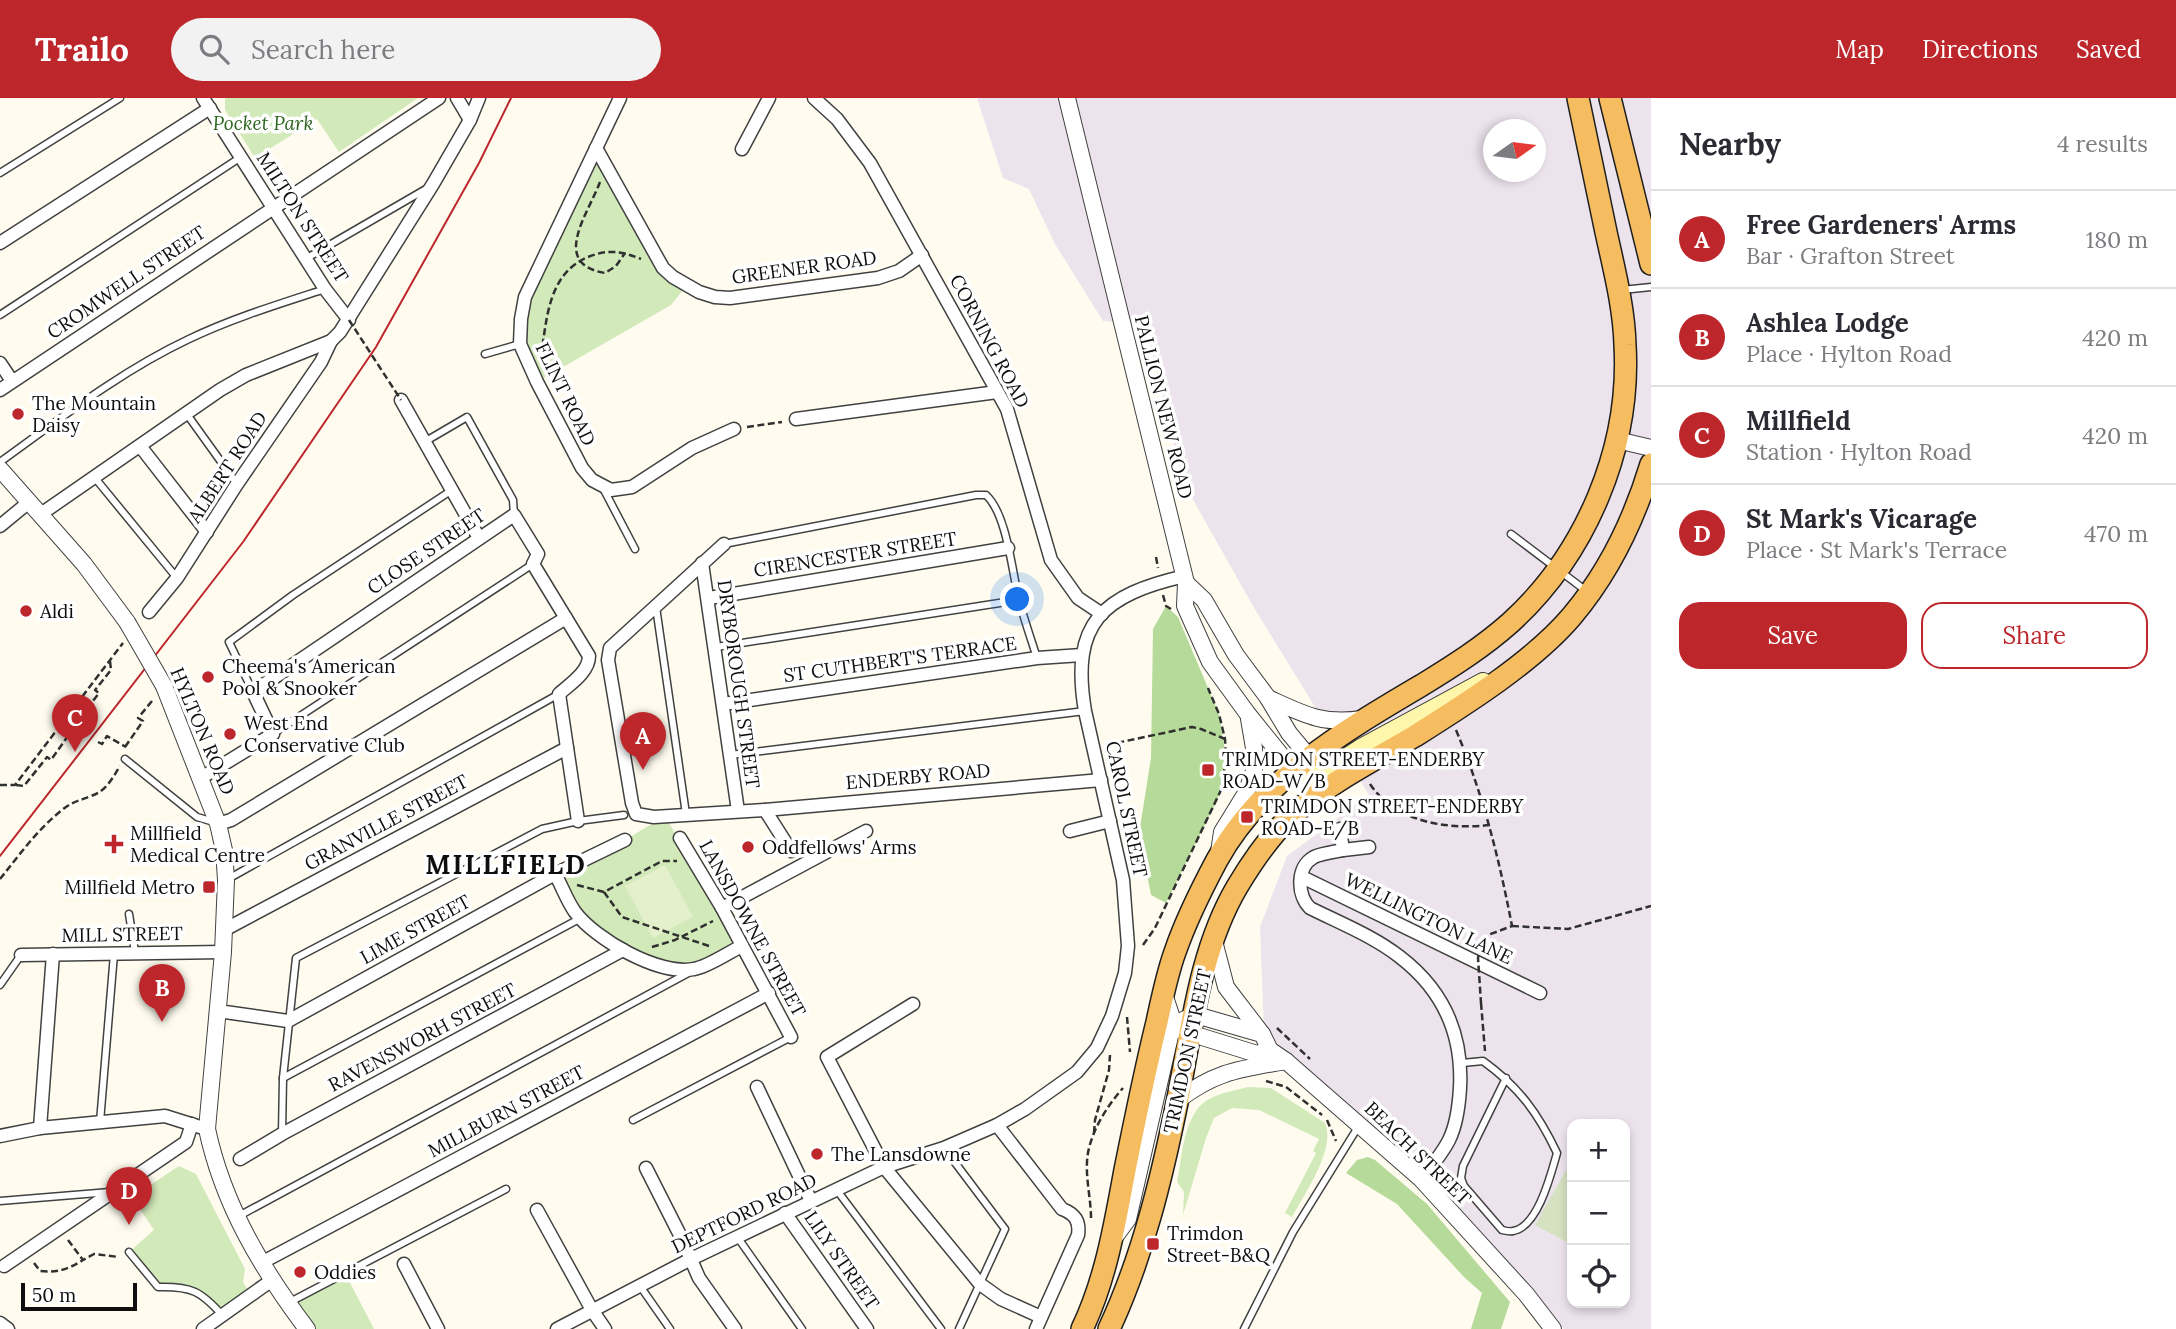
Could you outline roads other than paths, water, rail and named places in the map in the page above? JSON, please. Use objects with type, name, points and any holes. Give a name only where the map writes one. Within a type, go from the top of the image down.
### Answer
[{"type":"highway","name":"TRIMDON STREET","points":[[1082,1329],[1093,1306],[1111,1242],[1143,1079],[1174,954],[1192,909],[1219,857],[1252,810],[1366,718],[1459,663],[1531,602],[1558,568],[1595,504],[1617,440],[1623,408],[1626,349],[1619,291],[1578,98]]},
{"type":"highway","points":[[1610,98],[1651,264]]},
{"type":"highway","name":"TRIMDON STREET","points":[[1109,1329],[1144,1239],[1177,1101],[1187,1025],[1214,939],[1245,876],[1291,816],[1314,798],[1442,719],[1518,665],[1572,616],[1616,548],[1651,464]]},
{"type":"main road","points":[[1307,768],[1361,748],[1518,665]]},
{"type":"street","name":"CROMWELL STREET","points":[[0,390],[439,98]]},
{"type":"street","points":[[457,98],[470,120]]},
{"type":"street","name":"ALBERT ROAD","points":[[149,612],[177,578],[237,484],[321,362],[331,341],[349,320],[433,184],[480,98]]},
{"type":"street","name":"FLINT ROAD","points":[[602,486],[582,468],[537,382],[520,344],[521,319],[525,297],[620,98]]},
{"type":"street","points":[[742,149],[769,98]]},
{"type":"street","name":"CORNING ROAD","points":[[814,98],[854,138],[870,163],[1007,409],[1051,560],[1078,598],[1102,614]]},
{"type":"street","name":"PALLION NEW ROAD","points":[[1067,98],[1185,579],[1185,606],[1210,662],[1247,713],[1307,768]]},
{"type":"street","name":"MILTON STREET","points":[[206,103],[325,289],[349,320]]},
{"type":"street","points":[[0,243],[206,103]]},
{"type":"street","name":"GREENER ROAD","points":[[596,148],[663,268],[699,292],[730,298],[878,278],[899,271],[922,255]]},
{"type":"street","points":[[0,526],[95,478],[186,413],[246,375],[331,341]]},
{"type":"street","points":[[0,363],[12,381]]},
{"type":"street","points":[[796,419],[997,392]]},
{"type":"street","points":[[401,400],[479,538]]},
{"type":"street","points":[[602,486],[611,490],[632,487],[692,448],[734,429]]},
{"type":"street","points":[[1617,440],[1651,448]]},
{"type":"street","points":[[140,446],[207,532]]},
{"type":"street","name":"HYLTON ROAD","points":[[0,469],[91,572],[127,622],[201,778],[218,824],[224,850],[226,880],[223,952],[218,1011],[200,1126],[236,1218],[301,1327]]},
{"type":"street","points":[[1628,524],[1651,503]]},
{"type":"street","name":"CLOSE STREET","points":[[253,692],[514,515],[538,554],[533,564],[587,649],[589,663],[559,694]]},
{"type":"street","points":[[656,607],[724,544]]},
{"type":"street","name":"CIRENCESTER STREET","points":[[709,598],[1008,548]]},
{"type":"street","name":"DRYBOROUGH STREET","points":[[702,563],[738,811]]},
{"type":"street","points":[[1102,614],[1116,599],[1136,589],[1185,579],[1204,600],[1236,655],[1268,698],[1289,733],[1318,787],[1314,798]]},
{"type":"street","name":"ENDERBY ROAD","points":[[656,607],[610,648],[608,660],[636,814],[654,817],[765,810],[1101,780]]},
{"type":"street","name":"CAROL STREET","points":[[1102,614],[1093,625],[1082,655],[1082,692],[1123,880],[1128,946],[1118,1020]]},
{"type":"street","points":[[218,824],[231,820],[566,618]]},
{"type":"street","name":"ST CUTHBERT'S TERRACE","points":[[723,704],[1037,658],[1082,655]]},
{"type":"street","points":[[201,778],[273,734],[253,692]]},
{"type":"street","points":[[559,694],[578,821]]},
{"type":"street","points":[[1268,698],[1315,719],[1339,722],[1366,718]]},
{"type":"street","name":"PALLION NEW ROAD","points":[[1219,857],[1222,832],[1246,793],[1254,771],[1254,748],[1247,713]]},
{"type":"street","name":"GRANVILLE STREET","points":[[223,930],[567,748]]},
{"type":"street","points":[[765,810],[791,851]]},
{"type":"street","points":[[1070,831],[1110,821]]},
{"type":"street","points":[[1340,829],[1343,850]]},
{"type":"street","points":[[724,911],[866,831]]},
{"type":"street","name":"LANSDOWNE STREET","points":[[680,838],[724,911],[791,1037]]},
{"type":"street","name":"LIME STREET","points":[[288,1021],[625,840]]},
{"type":"street","points":[[1369,847],[1312,858],[1302,877],[1301,896],[1310,908],[1382,944],[1402,959],[1426,983],[1446,1010],[1462,1063],[1456,1123],[1445,1146],[1421,1179]]},
{"type":"street","points":[[556,877],[581,918],[627,952],[654,965],[694,970],[742,946]]},
{"type":"street","name":"WELLINGTON LANE","points":[[1302,877],[1540,993]]},
{"type":"street","name":"BEACH STREET","points":[[1214,939],[1216,956],[1226,987],[1265,1027],[1270,1050],[1421,1179],[1526,1294],[1553,1329]]},
{"type":"street","name":"MILL STREET","points":[[21,955],[223,952]]},
{"type":"street","name":"RAVENSWORH STREET","points":[[240,1159],[282,1134],[627,952]]},
{"type":"street","points":[[40,1128],[53,954]]},
{"type":"street","name":"MILLBURN STREET","points":[[261,1263],[769,993]]},
{"type":"street","points":[[1164,993],[1168,1010],[1187,1025],[1257,1054],[1270,1050]]},
{"type":"street","points":[[913,1004],[827,1057],[884,1167],[979,1284],[1039,1323],[1078,1235],[1085,1227],[1071,1212],[1062,1209],[997,1125]]},
{"type":"street","points":[[218,1011],[288,1021]]},
{"type":"street","name":"DEPTFORD ROAD","points":[[557,1329],[811,1200],[884,1167],[944,1149],[997,1125],[1025,1109],[1077,1072],[1118,1020]]},
{"type":"street","points":[[1111,1242],[1128,1219],[1167,1042],[1187,1025],[1233,1024],[1265,1027]]},
{"type":"street","points":[[1177,1101],[1195,1087],[1225,1073],[1286,1061]]},
{"type":"street","points":[[757,1087],[811,1200]]},
{"type":"street","points":[[0,1136],[40,1128],[165,1116],[200,1126],[186,1142],[26,1252],[2,1263]]},
{"type":"street","points":[[646,1168],[699,1278],[735,1329]]},
{"type":"street","points":[[537,1210],[605,1329]]},
{"type":"street","name":"LILY STREET","points":[[785,1213],[867,1329]]},
{"type":"street","points":[[404,1264],[438,1329]]},
{"type":"street","points":[[214,1324],[272,1280]]},
{"type":"lane","points":[[0,173],[120,98]]},
{"type":"lane","points":[[0,315],[242,157]]},
{"type":"lane","points":[[307,258],[433,184]]},
{"type":"lane","points":[[1619,291],[1651,287]]},
{"type":"lane","points":[[0,462],[96,393],[178,344],[245,315],[325,289]]},
{"type":"lane","points":[[485,354],[520,344]]},
{"type":"lane","points":[[186,413],[237,484]]},
{"type":"lane","points":[[426,441],[467,417],[513,500],[514,515]]},
{"type":"lane","points":[[95,478],[177,578]]},
{"type":"lane","points":[[602,486],[635,549]]},
{"type":"lane","points":[[253,692],[229,642],[293,595],[452,490]]},
{"type":"lane","points":[[724,544],[986,495],[995,503],[1019,600],[1037,658]]},
{"type":"lane","points":[[1511,534],[1589,593]]},
{"type":"lane","points":[[273,734],[533,564]]},
{"type":"lane","points":[[716,647],[1019,600]]},
{"type":"lane","points":[[656,607],[686,814]]},
{"type":"lane","points":[[226,880],[559,694]]},
{"type":"lane","points":[[730,755],[1085,711]]},
{"type":"lane","points":[[125,759],[197,817],[218,824]]},
{"type":"lane","points":[[282,1134],[283,1078],[296,958],[542,829],[624,815]]},
{"type":"lane","points":[[129,914],[135,952]]},
{"type":"lane","points":[[283,1078],[581,918]]},
{"type":"lane","points":[[100,1122],[114,953]]},
{"type":"lane","points":[[0,985],[21,955]]},
{"type":"lane","points":[[236,1218],[694,970]]},
{"type":"lane","points":[[633,1120],[791,1037]]},
{"type":"lane","points":[[1462,1063],[1483,1061],[1506,1078],[1541,1119],[1557,1153],[1547,1187],[1530,1221],[1514,1231],[1502,1230],[1464,1186],[1461,1178],[1463,1166],[1506,1078]]},
{"type":"lane","points":[[1244,1329],[1293,1232],[1359,1125]]},
{"type":"lane","points":[[944,1149],[1004,1229],[959,1329]]},
{"type":"lane","points":[[288,1303],[506,1189]]},
{"type":"lane","points":[[836,1189],[942,1329]]},
{"type":"lane","points":[[0,1201],[115,1191]]},
{"type":"lane","points":[[738,1238],[802,1329]]},
{"type":"lane","points":[[130,1252],[158,1287],[180,1287],[206,1296],[214,1324]]},
{"type":"lane","points":[[640,1286],[670,1329]]},
{"type":"tram line","points":[[0,856],[243,542],[376,347],[479,163],[511,98]]},
{"type":"place","name":"The Mountain Daisy","points":[[18,414]]},
{"type":"place","name":"Aldi","points":[[26,611]]},
{"type":"place","name":"Cheema's American Pool & Snooker","points":[[208,677]]},
{"type":"place","name":"West End Conservative Club","points":[[230,734]]},
{"type":"place","name":"Millfield","points":[[75,752]]},
{"type":"place","name":"Free Gardeners' Arms","points":[[643,770]]},
{"type":"place","name":"TRIMDON STREET-ENDERBY ROAD-W/B","points":[[1208,770]]},
{"type":"place","name":"TRIMDON STREET-ENDERBY ROAD-E/B","points":[[1247,817]]},
{"type":"place","name":"Millfield Medical Centre","points":[[114,844]]},
{"type":"place","name":"Oddfellows' Arms","points":[[748,847]]},
{"type":"place","name":"Millfield Metro","points":[[209,887]]},
{"type":"place","name":"Ashlea Lodge","points":[[162,1022]]},
{"type":"place","name":"The Lansdowne","points":[[817,1154]]},
{"type":"place","name":"St Mark's Vicarage","points":[[129,1225]]},
{"type":"place","name":"Trimdon Street-B&Q","points":[[1153,1244]]},
{"type":"place","name":"Oddies","points":[[300,1272]]},
{"type":"district","name":"MILLFIELD","points":[[506,865]]},
{"type":"park label","name":"Pocket Park","points":[[263,123]]}]
